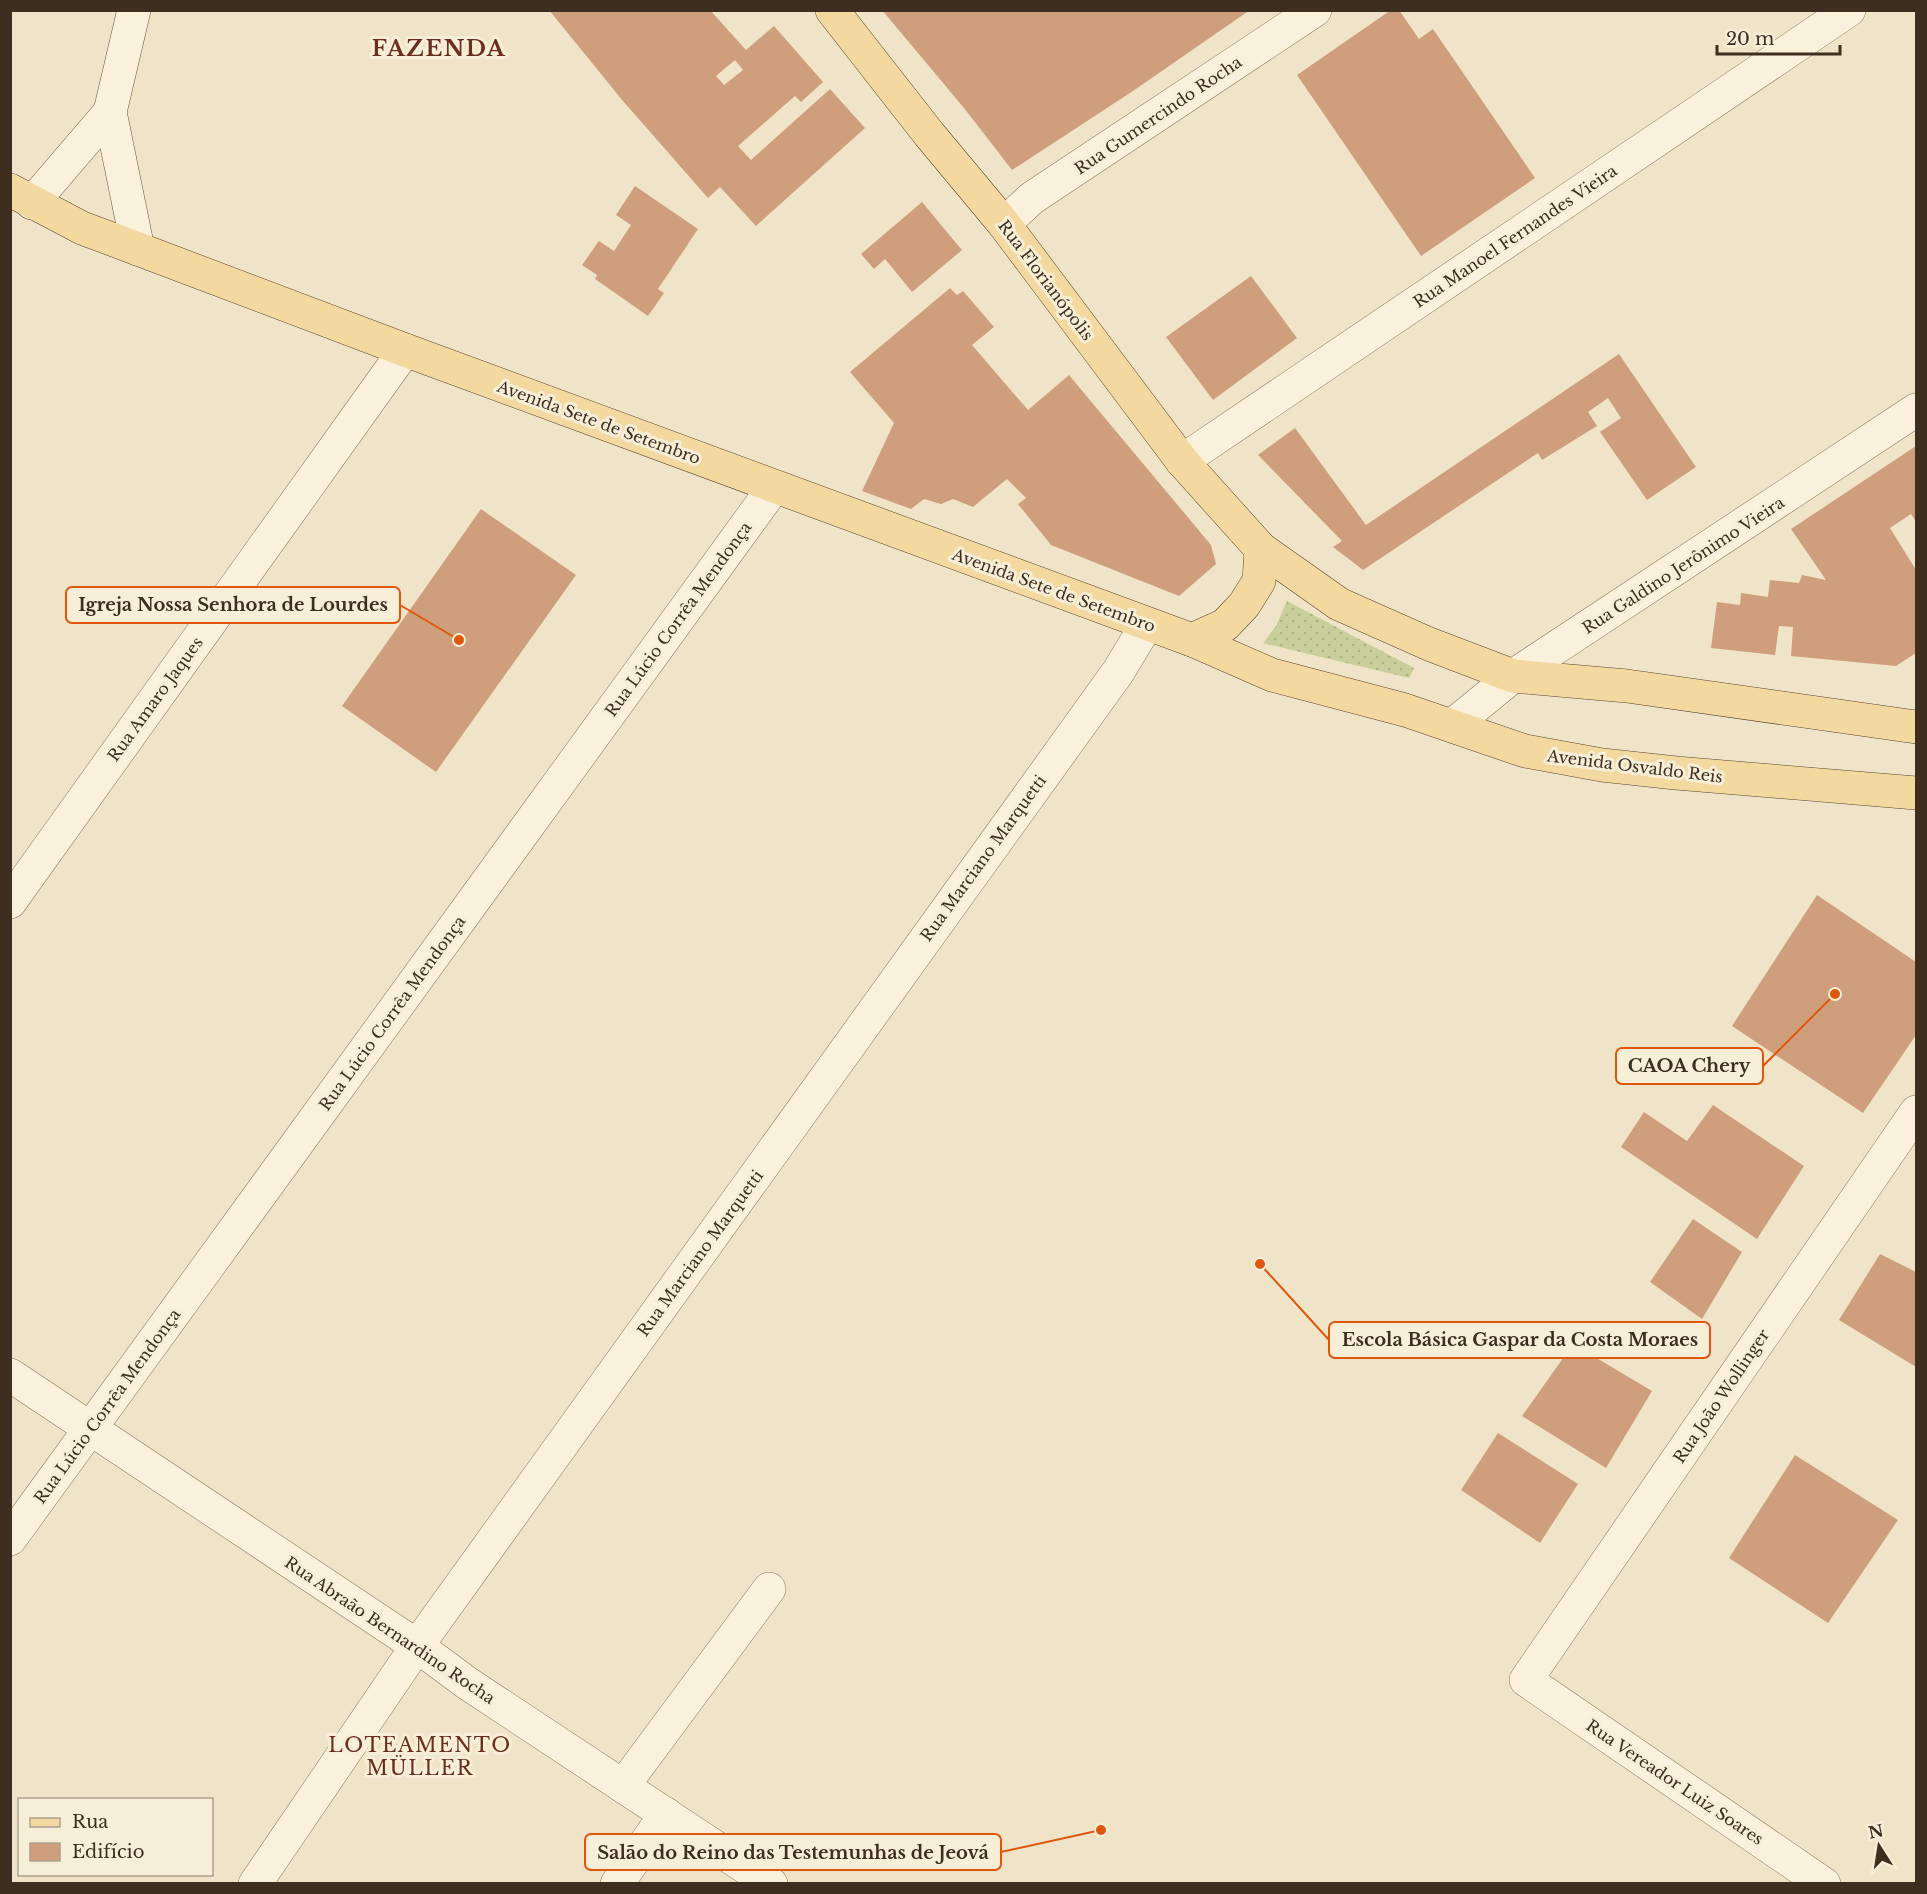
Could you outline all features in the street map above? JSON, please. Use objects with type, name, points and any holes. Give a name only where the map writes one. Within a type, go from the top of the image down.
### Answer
[{"type":"main road","name":"Rua Florianópolis","points":[[832,10],[929,134],[1004,224],[1182,461],[1261,549]]},
{"type":"main road","name":"Avenida Sete de Setembro","points":[[21,197],[82,228],[774,487],[1192,640]]},
{"type":"main road","points":[[1261,549],[1339,604],[1429,644],[1513,676],[1627,686],[1917,727]]},
{"type":"main road","points":[[1192,640],[1225,625],[1244,605],[1259,581],[1261,549]]},
{"type":"main road","name":"Avenida Osvaldo Reis","points":[[1192,640],[1272,675],[1405,710],[1526,751],[1602,765],[1917,793]]},
{"type":"street","points":[[134,10],[110,112],[138,249]]},
{"type":"street","name":"Rua Gumercindo Rocha","points":[[1004,224],[1032,198],[1315,10]]},
{"type":"street","name":"Rua Manoel Fernandes Vieira","points":[[1182,461],[1849,10]]},
{"type":"street","points":[[21,197],[110,112]]},
{"type":"street","name":"Rua Amaro Jaques","points":[[10,902],[405,350]]},
{"type":"street","name":"Rua Galdino Jerônimo Vieira","points":[[1453,725],[1513,676],[1917,411]]},
{"type":"street","name":"Rua Lúcio Corrêa Mendonça","points":[[10,1539],[774,487]]},
{"type":"street","name":"Rua Marciano Marquetti","points":[[255,1884],[417,1647],[1118,672],[1147,624]]},
{"type":"street","name":"Rua João Wollinger","points":[[1526,1680],[1917,1112]]},
{"type":"street","name":"Rua Abraão Bernardino Rocha","points":[[10,1375],[92,1427],[467,1683],[771,1884]]},
{"type":"street","points":[[623,1786],[769,1589]]},
{"type":"street","name":"Rua Vereador Luiz Soares","points":[[1526,1680],[1824,1884]]},
{"type":"street","points":[[617,1884],[666,1814]]},
{"type":"green space","points":[[1287,601],[1414,668],[1409,678],[1263,643],[1276,626]]},
{"type":"building","points":[[549,10],[710,10],[746,50],[774,26],[823,82],[801,102],[795,96],[738,146],[751,160],[830,89],[865,128],[756,226],[720,187],[708,198],[623,101]],"holes":[[[735,60],[743,70],[724,85],[716,76]]]},
{"type":"building","points":[[882,10],[1250,10],[1133,91],[1012,170],[964,108]]},
{"type":"building","points":[[1391,10],[1399,10],[1419,39],[1433,29],[1535,178],[1421,256],[1297,75]]},
{"type":"building","points":[[635,186],[698,229],[658,289],[664,293],[648,316],[595,279],[597,275],[582,265],[599,241],[614,251],[631,225],[616,215]]},
{"type":"building","points":[[922,202],[962,250],[912,292],[885,259],[874,269],[861,254]]},
{"type":"building","points":[[1251,276],[1297,338],[1213,400],[1166,337]]},
{"type":"building","points":[[950,288],[957,295],[963,291],[994,327],[972,345],[1028,410],[1069,375],[1211,545],[1216,564],[1179,596],[1051,545],[1018,504],[1026,498],[1007,479],[973,507],[953,499],[941,504],[924,499],[911,509],[862,491],[894,423],[850,372]]},
{"type":"building","points":[[1619,354],[1696,467],[1647,500],[1600,432],[1621,418],[1608,398],[1588,412],[1597,426],[1542,460],[1538,453],[1363,570],[1333,547],[1342,541],[1258,455],[1295,428],[1366,525]]},
{"type":"building","points":[[1916,446],[1916,522],[1911,514],[1890,528],[1916,570],[1916,653],[1896,666],[1791,656],[1793,627],[1779,626],[1775,655],[1711,648],[1717,602],[1740,605],[1741,593],[1768,597],[1770,580],[1799,583],[1802,575],[1826,580],[1791,529]]},
{"type":"building","points":[[481,509],[576,575],[436,772],[342,706]]},
{"type":"building","points":[[1817,895],[1916,962],[1916,1035],[1863,1113],[1732,1026]]},
{"type":"building","points":[[1713,1105],[1804,1166],[1757,1239],[1621,1147],[1644,1112],[1687,1141]]},
{"type":"building","points":[[1693,1219],[1742,1252],[1702,1319],[1650,1282]]},
{"type":"building","points":[[1880,1254],[1916,1272],[1916,1367],[1839,1320]]},
{"type":"building","points":[[1573,1344],[1652,1391],[1606,1468],[1522,1416]]},
{"type":"building","points":[[1498,1433],[1578,1484],[1540,1543],[1461,1490]]},
{"type":"building","points":[[1795,1455],[1898,1520],[1828,1623],[1729,1558]]},
{"type":"place","name":"Igreja Nossa Senhora de Lourdes","points":[[459,640]]},
{"type":"place","name":"CAOA Chery","points":[[1835,994]]},
{"type":"place","name":"Escola Básica Gaspar da Costa Moraes","points":[[1260,1264]]},
{"type":"place","name":"Salão do Reino das Testemunhas de Jeová","points":[[1101,1830]]},
{"type":"district","name":"FAZENDA","points":[[439,48]]},
{"type":"district","name":"LOTEAMENTO MÜLLER","points":[[420,1756]]}]
